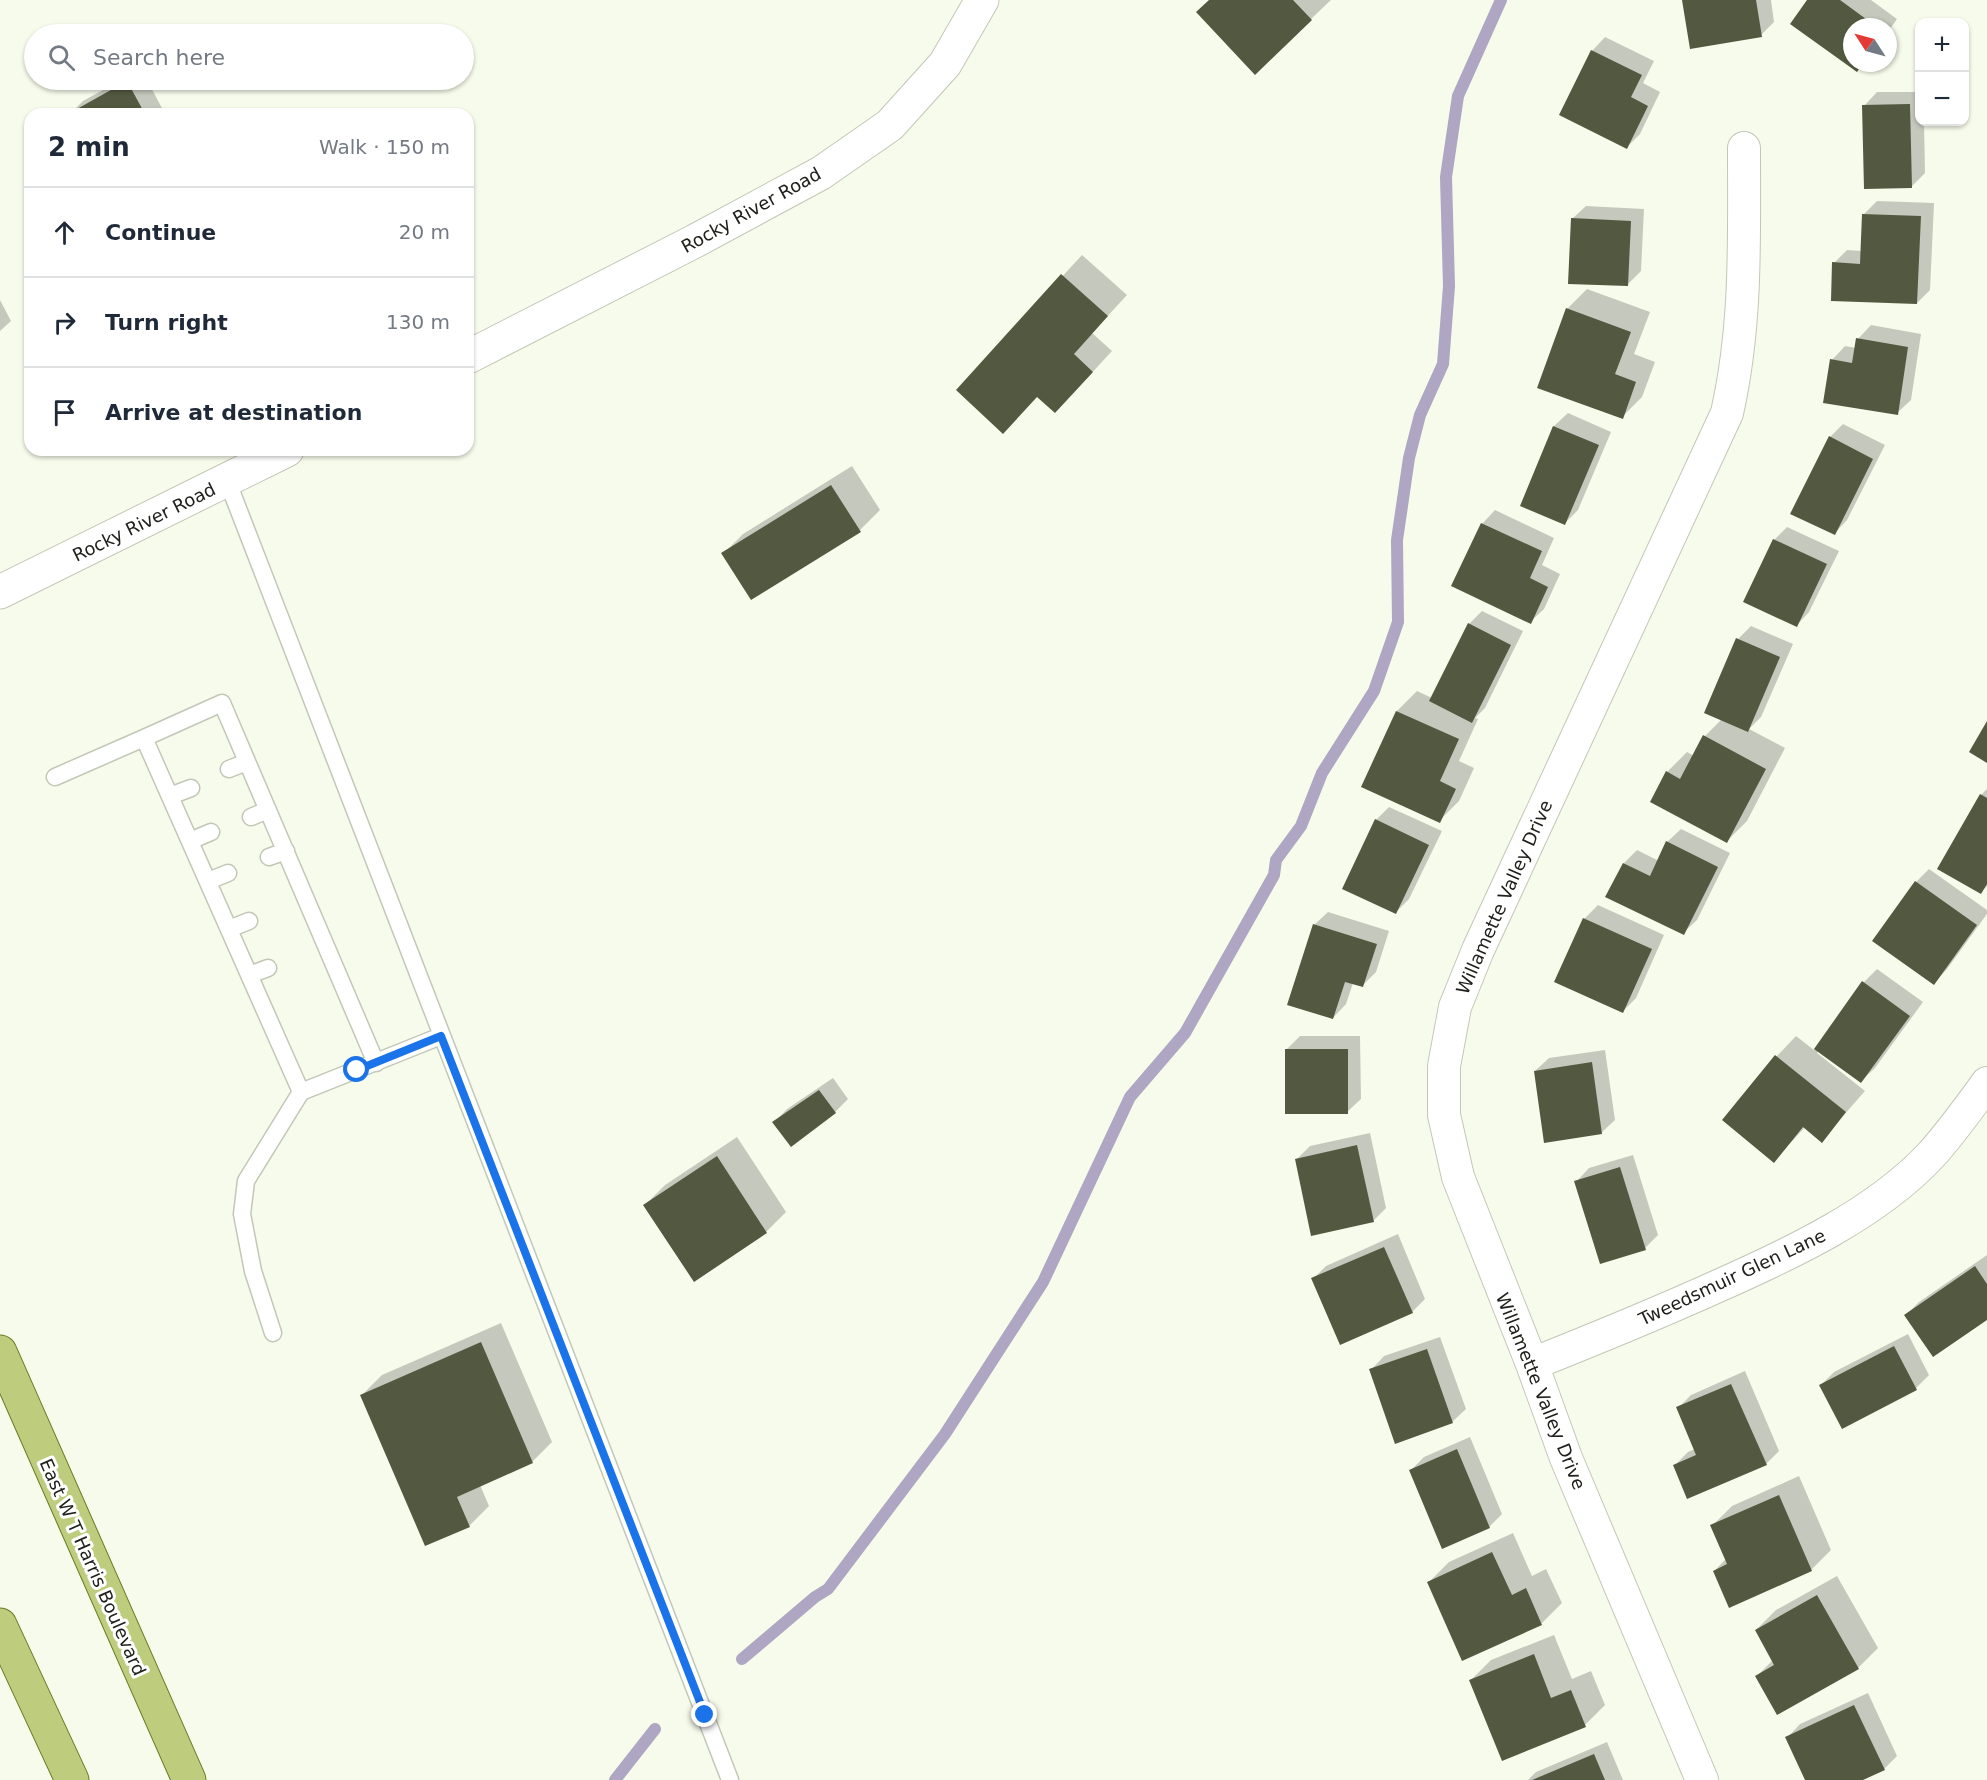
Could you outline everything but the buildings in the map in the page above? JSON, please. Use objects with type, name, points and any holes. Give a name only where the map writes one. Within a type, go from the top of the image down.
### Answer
[{"type":"main road","name":"East W T Harris Boulevard","points":[[0,1352],[189,1780]]},
{"type":"main road","points":[[0,1625],[72,1780]]},
{"type":"street","name":"Rocky River Road","points":[[474,354],[821,173],[890,125],[927,87],[964,35],[982,0]]},
{"type":"street","name":"Willamette Valley Drive","points":[[1702,1780],[1566,1458],[1532,1364],[1458,1177],[1444,1115],[1444,1066],[1455,1007],[1478,950],[1727,413],[1738,362],[1742,309],[1744,148]]},
{"type":"street","name":"Rocky River Road","points":[[0,592],[275,456]]},
{"type":"street","name":"Tweedsmuir Glen Lane","points":[[1532,1364],[1637,1323],[1824,1235],[1880,1198],[1929,1156],[1987,1083]]},
{"type":"lane","points":[[227,480],[730,1780]]},
{"type":"lane","points":[[55,777],[222,703],[286,851],[298,901],[317,946],[376,1063]]},
{"type":"lane","points":[[144,738],[301,1092]]},
{"type":"lane","points":[[229,769],[247,762]]},
{"type":"lane","points":[[170,796],[191,788]]},
{"type":"lane","points":[[251,817],[268,810]]},
{"type":"lane","points":[[190,842],[211,832]]},
{"type":"lane","points":[[269,857],[286,851]]},
{"type":"lane","points":[[208,881],[228,873]]},
{"type":"lane","points":[[229,929],[249,921]]},
{"type":"lane","points":[[249,975],[268,968]]},
{"type":"lane","points":[[273,1333],[253,1271],[242,1214],[246,1181],[301,1092],[441,1036]]},
{"type":"waterway","points":[[742,1659],[815,1597],[828,1589],[945,1434],[1043,1282],[1130,1097],[1185,1033],[1274,875],[1276,860],[1301,826],[1322,773],[1374,691],[1398,622],[1397,540],[1409,458],[1420,415],[1443,364],[1449,286],[1446,177],[1458,96],[1501,0]]},
{"type":"waterway","points":[[615,1780],[655,1729]]},
{"type":"route","points":[[357,1070],[441,1036],[705,1715]]}]
